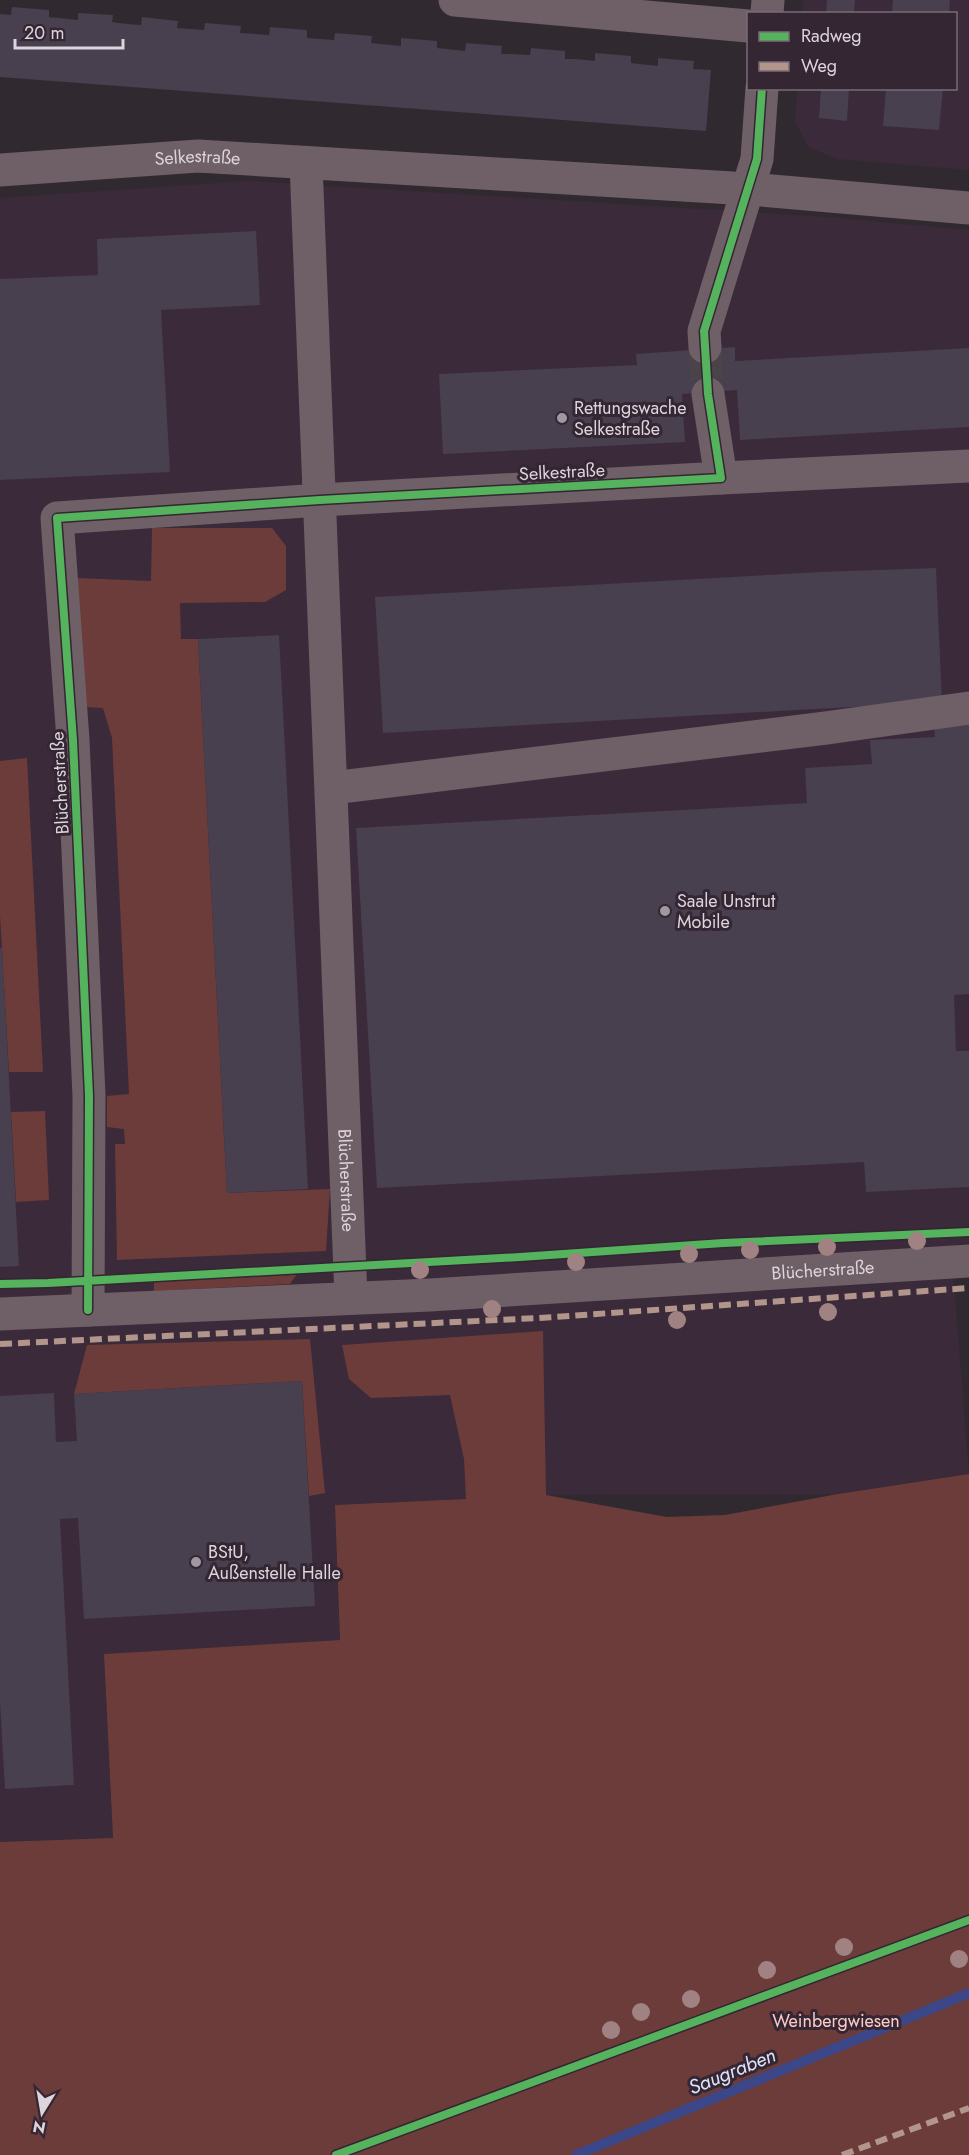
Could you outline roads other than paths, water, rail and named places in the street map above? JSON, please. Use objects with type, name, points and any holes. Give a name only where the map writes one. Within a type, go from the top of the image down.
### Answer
[{"type":"street","points":[[455,0],[747,26]]},
{"type":"street","points":[[705,347],[704,331],[757,159],[762,90]]},
{"type":"street","name":"Selkestraße","points":[[0,170],[198,156],[306,163],[744,203],[969,208]]},
{"type":"street","points":[[306,163],[320,500]]},
{"type":"street","points":[[708,394],[721,478]]},
{"type":"street","name":"Selkestraße","points":[[320,500],[969,466]]},
{"type":"street","name":"Blücherstraße","points":[[88,1310],[90,1096],[73,740],[57,518],[320,500],[351,1298]]},
{"type":"street","points":[[332,788],[802,731],[969,708]]},
{"type":"street","name":"Blücherstraße","points":[[0,1314],[351,1298],[969,1261]]},
{"type":"waterway","name":"Saugraben","points":[[576,2155],[969,1993]]},
{"type":"tunnel","points":[[705,347],[708,394]]},
{"type":"place","name":"Rettungswache Selkestraße","points":[[562,418]]},
{"type":"place","name":"Saale Unstrut Mobile","points":[[665,911]]},
{"type":"place","name":"BStU, Außenstelle Halle","points":[[196,1562]]},
{"type":"park label","name":"Weinbergwiesen","points":[[836,2021]]}]
